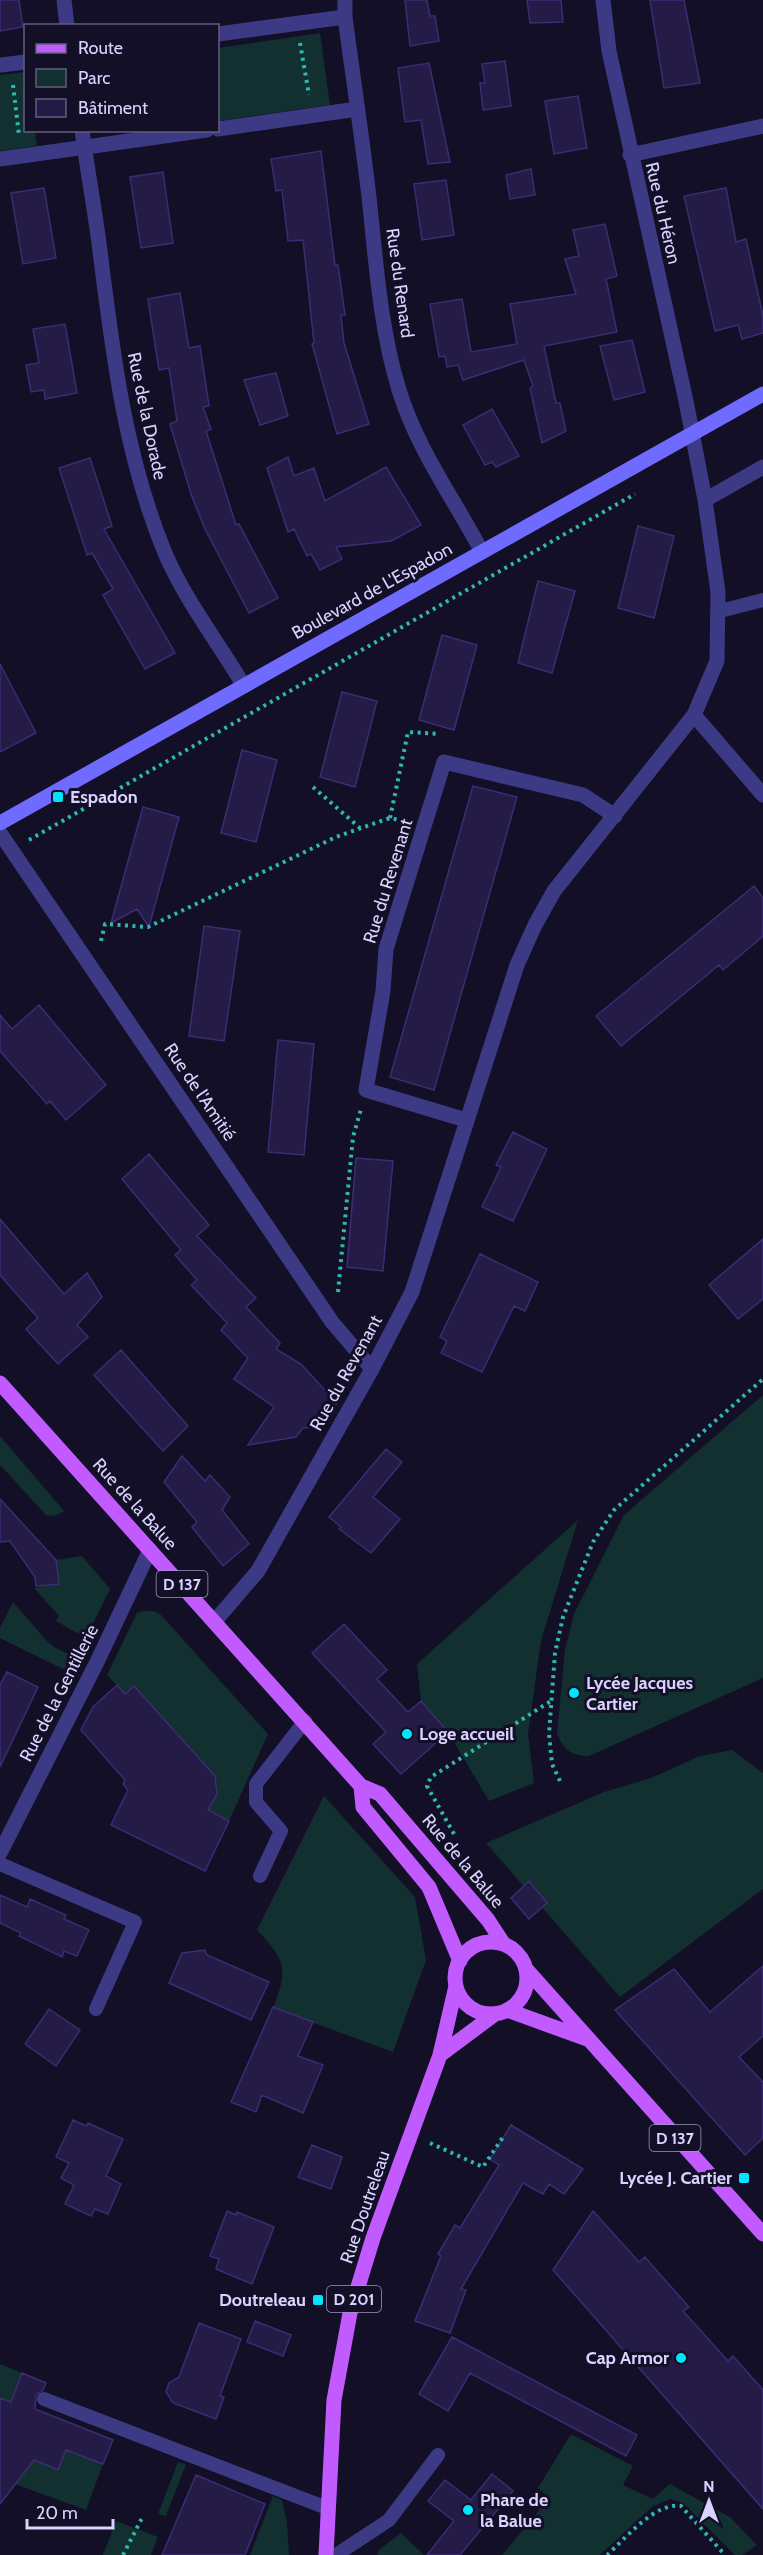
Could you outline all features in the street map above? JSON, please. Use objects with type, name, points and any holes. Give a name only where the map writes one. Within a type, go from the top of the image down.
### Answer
[{"type":"main road","name":"Rue de la Balue","points":[[0,1383],[361,1786],[380,1794],[488,1920],[503,1944]]},
{"type":"main road","name":"Rue de la Balue","points":[[361,1786],[363,1807],[429,1887],[459,1961]]},
{"type":"main road","points":[[440,2055],[517,2003],[524,1993],[527,1982],[522,1958],[503,1944],[490,1942],[478,1944],[467,1951],[459,1961],[456,1986],[461,1998],[470,2007],[482,2013],[501,2012]]},
{"type":"main road","name":"D 137","points":[[526,1969],[763,2234]]},
{"type":"main road","name":"Rue Doutreleau","points":[[326,2555],[334,2400],[350,2313],[373,2238],[440,2055],[456,1986]]},
{"type":"main road","name":"D 137","points":[[501,2012],[590,2040]]},
{"type":"street","points":[[64,0],[67,24]]},
{"type":"street","name":"Rue du Renard","points":[[345,0],[345,16],[383,323],[400,391],[421,446],[468,524],[482,552]]},
{"type":"street","name":"Rue du Héron","points":[[603,0],[609,51],[630,155],[692,434]]},
{"type":"street","points":[[219,34],[345,16]]},
{"type":"street","points":[[219,129],[357,109]]},
{"type":"street","points":[[630,155],[763,126]]},
{"type":"street","name":"Rue de la Dorade","points":[[82,132],[90,170],[111,340],[126,424],[143,493],[166,554],[193,604],[244,686]]},
{"type":"street","points":[[0,159],[193,132]]},
{"type":"street","name":"Boulevard de L'Espadon","points":[[0,823],[763,394]]},
{"type":"street","name":"Rue du Revenant","points":[[215,1621],[258,1571],[372,1369],[412,1292],[517,965],[535,925],[554,891],[694,715],[717,661],[720,611],[705,500],[692,434]]},
{"type":"street","points":[[705,500],[763,467]]},
{"type":"street","points":[[694,715],[763,795]]},
{"type":"street","name":"Rue du Revenant","points":[[366,1090],[384,991],[386,950],[444,762],[583,795],[615,816]]},
{"type":"street","name":"Rue de l'Amitié","points":[[0,833],[332,1322],[372,1369]]},
{"type":"street","points":[[366,1090],[466,1120]]},
{"type":"street","name":"Rue de la Gentillerie","points":[[0,1853],[97,1662],[150,1550]]},
{"type":"lane","points":[[720,611],[763,600]]},
{"type":"lane","points":[[260,1876],[281,1831],[256,1802],[256,1784],[305,1721]]},
{"type":"lane","points":[[0,1864],[135,1922],[96,2009]]},
{"type":"lane","points":[[44,2399],[327,2508]]},
{"type":"lane","points":[[336,2555],[389,2520],[438,2455]]},
{"type":"path","points":[[297,23],[312,116]]},
{"type":"path","points":[[12,64],[21,157]]},
{"type":"path","points":[[11,851],[631,498],[639,490]]},
{"type":"path","points":[[390,818],[408,732],[440,734]]},
{"type":"path","points":[[313,787],[360,828]]},
{"type":"path","points":[[95,971],[105,924],[148,927],[336,837],[390,818],[426,826]]},
{"type":"path","points":[[332,1322],[341,1274],[353,1137],[366,1090]]},
{"type":"path","points":[[560,1781],[552,1764],[549,1734],[555,1653],[563,1617],[593,1542],[614,1510],[763,1379]]},
{"type":"path","points":[[454,1834],[427,1786],[431,1777],[551,1701]]},
{"type":"path","points":[[411,2134],[483,2167],[503,2137]]},
{"type":"path","points":[[607,2555],[656,2511],[673,2505],[681,2506],[724,2555]]},
{"type":"path","points":[[123,2555],[142,2518]]},
{"type":"green space","points":[[320,33],[330,105],[219,121],[219,48]]},
{"type":"green space","points":[[24,72],[24,132],[35,132],[37,146],[0,151],[0,75]]},
{"type":"green space","points":[[763,1395],[763,1678],[589,1756],[569,1751],[562,1744],[557,1733],[565,1650],[574,1614],[624,1515]]},
{"type":"green space","points":[[0,1436],[64,1511],[55,1516],[46,1515],[0,1465]]},
{"type":"green space","points":[[578,1520],[541,1641],[528,1734],[534,1783],[489,1801],[448,1732],[421,1701],[417,1664]]},
{"type":"green space","points":[[82,1556],[110,1589],[86,1638],[56,1621],[59,1616],[34,1588],[59,1583],[56,1560]]},
{"type":"green space","points":[[13,1602],[54,1647],[77,1658],[71,1673],[0,1638],[0,1628]]},
{"type":"green space","points":[[154,1611],[161,1615],[268,1734],[229,1821],[208,1810],[217,1794],[134,1687],[125,1694],[107,1675],[137,1613]]},
{"type":"green space","points":[[732,1750],[763,1773],[763,1889],[620,1997],[486,1843],[604,1792],[651,1778],[700,1756]]},
{"type":"green space","points":[[324,1796],[415,1897],[426,1960],[393,2052],[273,2008],[281,1983],[282,1965],[274,1949],[257,1930]]},
{"type":"green space","points":[[0,2364],[22,2373],[14,2394],[18,2405],[0,2398]]},
{"type":"green space","points":[[571,2434],[633,2466],[623,2485],[653,2499],[670,2484],[730,2517],[757,2545],[742,2555],[735,2555],[683,2503],[671,2499],[653,2506],[600,2555],[502,2555],[549,2498],[538,2488]]},
{"type":"green space","points":[[0,2437],[58,2469],[68,2445],[82,2456],[103,2464],[86,2510],[15,2484]]},
{"type":"green space","points":[[178,2462],[186,2464],[166,2516],[158,2514]]},
{"type":"green space","points":[[273,2496],[282,2500],[287,2522],[289,2555],[250,2555]]},
{"type":"green space","points":[[116,2521],[158,2537],[151,2555],[103,2555]]},
{"type":"green space","points":[[401,2533],[424,2555],[377,2555],[380,2549]]},
{"type":"building","points":[[0,0],[19,0],[23,27],[0,31]]},
{"type":"building","points":[[405,0],[427,0],[430,16],[435,16],[439,41],[410,46]]},
{"type":"building","points":[[527,0],[561,0],[563,22],[530,23]]},
{"type":"building","points":[[650,0],[684,0],[700,83],[664,88]]},
{"type":"building","points":[[505,61],[511,106],[483,110],[480,83],[485,83],[482,64]]},
{"type":"building","points":[[429,63],[450,162],[428,164],[421,120],[405,122],[398,68]]},
{"type":"building","points":[[578,96],[587,148],[554,154],[545,101]]},
{"type":"building","points":[[321,151],[335,265],[338,265],[345,315],[341,315],[344,343],[369,424],[337,434],[312,344],[314,343],[303,240],[288,241],[282,190],[276,191],[271,159]]},
{"type":"building","points":[[531,169],[535,195],[510,199],[506,175]]},
{"type":"building","points":[[163,172],[173,243],[141,248],[130,177]]},
{"type":"building","points":[[446,180],[454,235],[422,240],[414,184]]},
{"type":"building","points":[[44,188],[56,258],[23,264],[11,193]]},
{"type":"building","points":[[726,188],[736,242],[746,239],[763,316],[763,333],[742,339],[738,325],[715,331],[684,196]]},
{"type":"building","points":[[605,224],[617,276],[606,279],[617,332],[544,346],[556,403],[560,403],[566,431],[542,443],[530,388],[533,386],[524,360],[463,380],[458,365],[447,367],[445,356],[439,357],[430,304],[462,299],[471,352],[517,344],[510,304],[576,294],[565,259],[579,256],[573,230]]},
{"type":"building","points":[[180,293],[189,348],[200,346],[209,406],[203,407],[211,429],[206,431],[236,525],[239,524],[278,598],[249,613],[205,529],[191,494],[170,424],[177,421],[169,368],[159,370],[148,299]]},
{"type":"building","points":[[65,324],[77,393],[45,399],[44,390],[31,392],[26,365],[39,363],[33,329]]},
{"type":"building","points":[[632,340],[645,392],[614,400],[600,346]]},
{"type":"building","points":[[276,373],[288,416],[260,425],[244,380]]},
{"type":"building","points":[[492,409],[519,456],[496,467],[492,462],[485,465],[463,425]]},
{"type":"building","points":[[288,457],[294,476],[314,468],[325,501],[386,467],[421,525],[391,541],[336,547],[342,559],[320,570],[311,554],[307,556],[294,529],[288,532],[267,468]]},
{"type":"building","points":[[90,458],[112,526],[104,529],[175,653],[145,669],[103,595],[113,589],[92,553],[87,555],[59,468]]},
{"type":"building","points":[[638,526],[674,536],[654,618],[618,608]]},
{"type":"building","points":[[538,581],[575,591],[552,673],[518,663]]},
{"type":"building","points":[[442,635],[477,645],[454,730],[419,720]]},
{"type":"building","points":[[0,664],[36,733],[0,752]]},
{"type":"building","points":[[342,692],[377,701],[355,787],[320,777]]},
{"type":"building","points":[[242,750],[277,760],[256,842],[221,833]]},
{"type":"building","points":[[473,786],[517,797],[434,1090],[390,1077]]},
{"type":"building","points":[[143,807],[179,817],[149,927],[137,909],[111,923]]},
{"type":"building","points":[[754,886],[763,898],[763,936],[723,970],[719,965],[621,1046],[596,1016]]},
{"type":"building","points":[[204,926],[240,931],[224,1041],[189,1036]]},
{"type":"building","points":[[39,1005],[106,1085],[66,1120],[50,1101],[47,1104],[0,1051],[0,1015],[12,1029]]},
{"type":"building","points":[[278,1040],[314,1044],[304,1155],[268,1152]]},
{"type":"building","points":[[513,1132],[547,1149],[513,1221],[482,1207],[501,1167],[496,1165]]},
{"type":"building","points":[[149,1154],[209,1225],[197,1236],[256,1298],[246,1307],[280,1343],[276,1349],[301,1364],[337,1403],[324,1426],[303,1428],[296,1437],[248,1445],[274,1407],[234,1379],[248,1358],[221,1330],[227,1323],[191,1285],[197,1280],[175,1255],[181,1250],[122,1179]]},
{"type":"building","points":[[356,1158],[393,1161],[383,1271],[347,1267]]},
{"type":"building","points":[[0,1219],[64,1294],[87,1273],[102,1297],[77,1325],[88,1337],[58,1364],[26,1329],[38,1318],[0,1275]]},
{"type":"building","points":[[763,1239],[763,1299],[738,1319],[709,1285]]},
{"type":"building","points":[[480,1254],[538,1282],[525,1311],[514,1306],[482,1372],[441,1353],[447,1341],[440,1337]]},
{"type":"building","points":[[121,1350],[188,1426],[163,1451],[94,1375]]},
{"type":"building","points":[[386,1449],[402,1462],[373,1497],[400,1519],[371,1553],[339,1529],[341,1527],[329,1517]]},
{"type":"building","points":[[182,1456],[205,1481],[210,1475],[230,1497],[222,1510],[249,1544],[223,1566],[192,1527],[197,1522],[164,1482]]},
{"type":"building","points":[[0,1499],[56,1560],[59,1584],[36,1586],[35,1577],[10,1541],[0,1542]]},
{"type":"building","points":[[344,1624],[387,1670],[377,1679],[408,1712],[421,1701],[448,1732],[401,1774],[373,1744],[386,1732],[312,1653]]},
{"type":"building","points":[[7,1672],[38,1687],[0,1767],[0,1685]]},
{"type":"building","points":[[117,1685],[125,1694],[134,1686],[215,1776],[217,1794],[208,1810],[229,1821],[205,1871],[111,1825],[128,1790],[123,1784],[125,1780],[81,1730],[93,1707]]},
{"type":"building","points":[[529,1881],[547,1903],[529,1919],[511,1898]]},
{"type":"building","points":[[0,1895],[27,1907],[30,1899],[66,1915],[64,1919],[89,1930],[77,1956],[64,1951],[62,1957],[19,1936],[21,1933],[0,1923]]},
{"type":"building","points":[[205,1950],[207,1955],[269,1982],[251,2020],[169,1983],[182,1953]]},
{"type":"building","points":[[763,1966],[763,2036],[739,2057],[763,2082],[763,2138],[745,2155],[615,2010],[674,1969],[710,2012]]},
{"type":"building","points":[[273,2007],[313,2022],[298,2056],[323,2065],[303,2113],[262,2095],[256,2112],[231,2102]]},
{"type":"building","points":[[49,2009],[80,2030],[56,2066],[25,2044]]},
{"type":"building","points":[[73,2120],[86,2126],[88,2123],[123,2139],[106,2176],[121,2184],[108,2214],[95,2209],[91,2216],[65,2204],[74,2185],[61,2178],[69,2163],[56,2157]]},
{"type":"building","points":[[511,2125],[583,2169],[564,2194],[549,2184],[543,2194],[523,2183],[461,2289],[466,2290],[450,2333],[415,2321],[441,2256],[438,2254],[455,2225],[460,2228],[499,2165],[490,2159]]},
{"type":"building","points":[[312,2145],[342,2157],[331,2189],[298,2177]]},
{"type":"building","points":[[227,2211],[236,2215],[237,2212],[274,2227],[252,2284],[216,2269],[219,2259],[210,2256]]},
{"type":"building","name":"Cap Armor","points":[[593,2211],[639,2262],[645,2257],[689,2307],[683,2311],[728,2361],[733,2356],[763,2390],[763,2509],[553,2270]]},
{"type":"building","points":[[255,2321],[291,2335],[283,2356],[247,2342]]},
{"type":"building","points":[[199,2323],[241,2339],[220,2396],[224,2397],[216,2419],[173,2403],[166,2392],[169,2383],[179,2377]]},
{"type":"building","points":[[452,2337],[637,2435],[626,2456],[470,2373],[448,2411],[419,2394]]},
{"type":"building","points":[[22,2373],[46,2383],[43,2390],[36,2395],[35,2409],[113,2440],[103,2464],[66,2450],[58,2470],[34,2460],[0,2504],[0,2398],[11,2402]]},
{"type":"building","name":"Phare de la Balue","points":[[492,2474],[513,2491],[460,2555],[427,2555],[454,2521],[428,2501],[445,2480],[471,2500]]},
{"type":"building","points":[[196,2475],[265,2504],[245,2555],[162,2555]]},
{"type":"place","name":"Espadon","points":[[58,797]]},
{"type":"place","name":"Lycée Jacques Cartier","points":[[574,1693]]},
{"type":"place","name":"Loge accueil","points":[[407,1734]]},
{"type":"place","name":"Lycée J. Cartier","points":[[744,2178]]},
{"type":"place","name":"Doutreleau","points":[[318,2300]]},
{"type":"place","name":"Cap Armor","points":[[681,2358]]},
{"type":"place","name":"Phare de la Balue","points":[[468,2510]]}]
